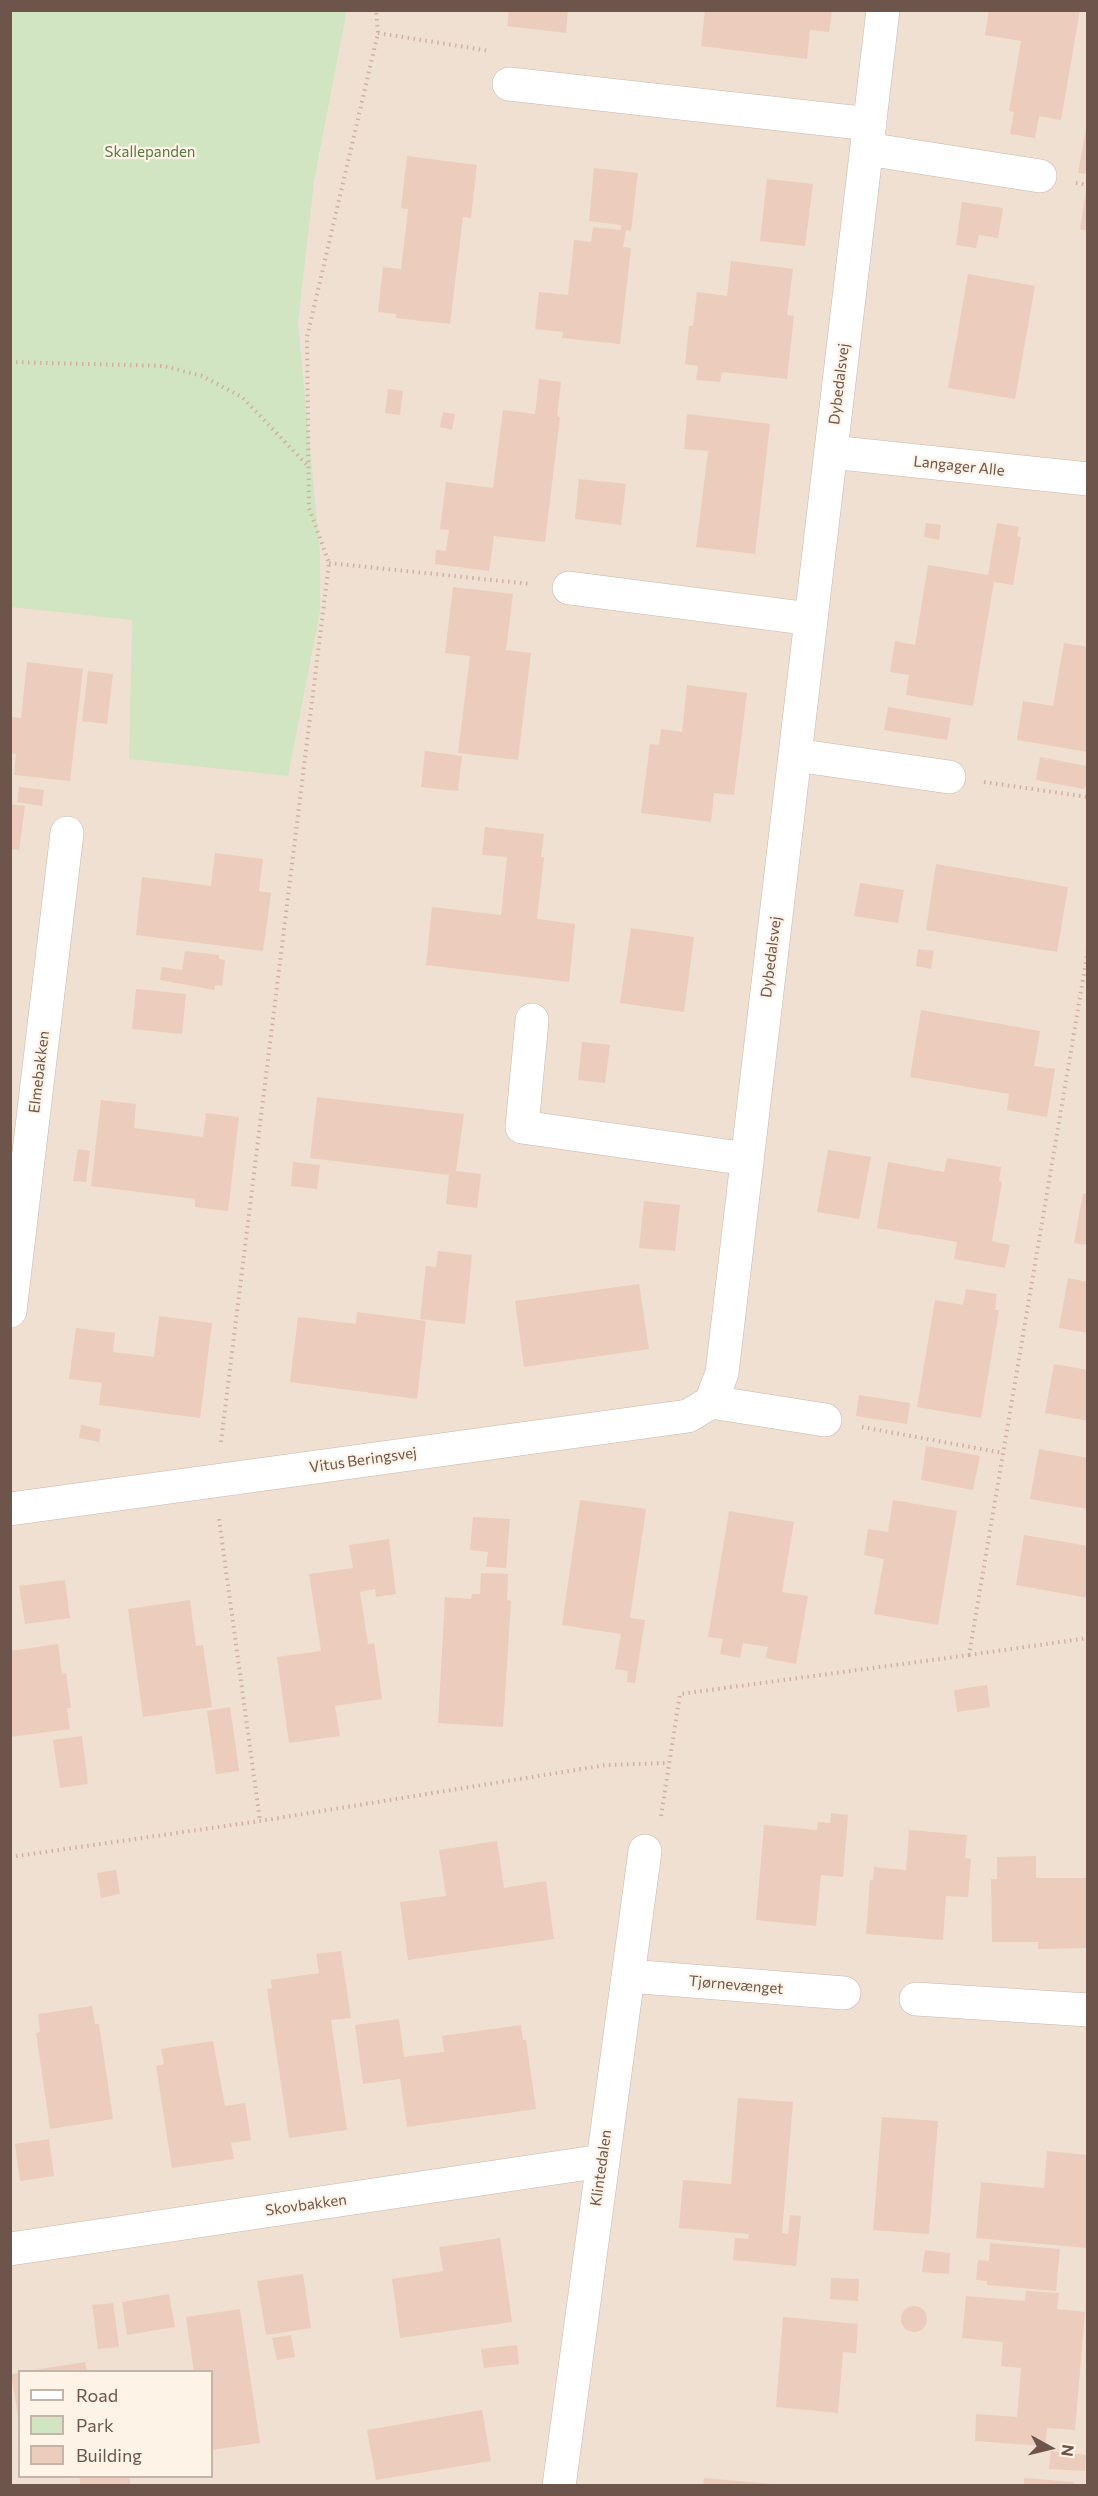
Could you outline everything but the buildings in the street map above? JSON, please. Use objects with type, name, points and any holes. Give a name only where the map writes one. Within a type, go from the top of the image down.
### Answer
[{"type":"street","name":"Dybedalsvej","points":[[711,1402],[722,1373],[883,10]]},
{"type":"street","points":[[509,84],[868,137],[1040,176]]},
{"type":"street","name":"Langager Alle","points":[[831,452],[1088,479]]},
{"type":"street","points":[[569,588],[811,619]]},
{"type":"street","points":[[795,755],[949,777]]},
{"type":"street","name":"Elmebakken","points":[[10,1311],[67,833]]},
{"type":"street","points":[[532,1020],[522,1127],[747,1159]]},
{"type":"street","points":[[711,1402],[825,1420]]},
{"type":"street","name":"Vitus Beringsvej","points":[[10,1509],[687,1416],[711,1402]]},
{"type":"street","name":"Klintedalen","points":[[559,2486],[645,1851]]},
{"type":"street","name":"Tjørnevænget","points":[[628,1976],[844,1994]]},
{"type":"street","points":[[916,1999],[1088,2010]]},
{"type":"street","name":"Skovbakken","points":[[10,2249],[602,2161]]},
{"type":"path","points":[[260,1821],[220,1532],[216,1480],[329,563],[309,508],[307,337],[378,33],[376,10]]},
{"type":"path","points":[[378,33],[502,52],[509,84]]},
{"type":"path","points":[[10,362],[164,366],[202,376],[242,397],[309,467]]},
{"type":"path","points":[[329,563],[569,588]]},
{"type":"path","points":[[949,777],[1088,797]]},
{"type":"path","points":[[969,1655],[1088,950]]},
{"type":"path","points":[[825,1420],[1003,1453]]},
{"type":"path","points":[[645,1851],[659,1832],[667,1763],[680,1694],[1088,1638]]},
{"type":"path","points":[[10,1857],[260,1821],[606,1765],[667,1763]]},
{"type":"shaded area","points":[[347,11],[1087,11],[1087,2485],[11,2485],[10,319],[314,182]]},
{"type":"green space","name":"Skallepanden","points":[[11,10],[347,11],[314,182],[298,323],[320,552],[320,612],[288,776],[129,759],[132,620],[11,607]]}]
